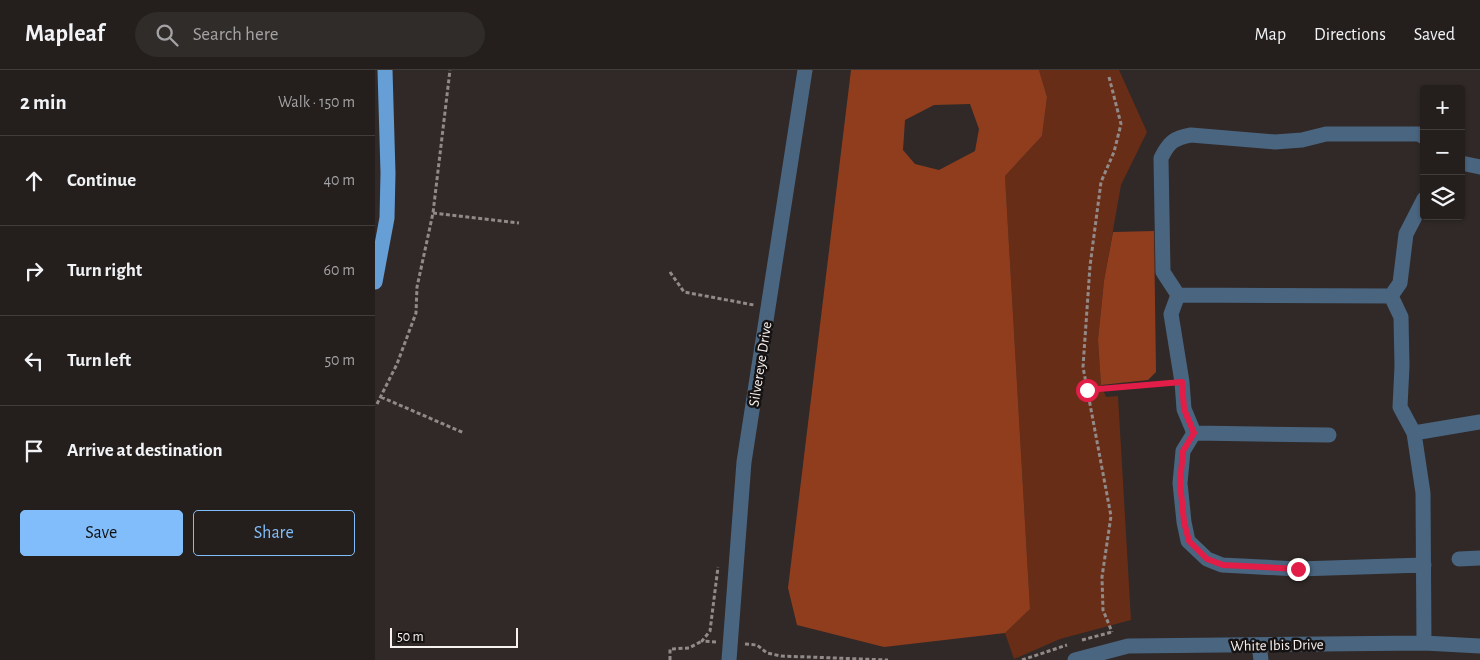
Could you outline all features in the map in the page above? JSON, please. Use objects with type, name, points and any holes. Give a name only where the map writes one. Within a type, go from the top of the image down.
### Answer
[{"type":"main road","points":[[375,282],[387,218],[389,173],[385,70]]},
{"type":"street","name":"Silvereye Drive","points":[[729,660],[744,462],[805,70]]},
{"type":"street","points":[[1178,295],[1163,272],[1161,158],[1167,146],[1178,138],[1191,135],[1275,142],[1302,140],[1326,134],[1420,135]]},
{"type":"street","points":[[1465,164],[1480,167]]},
{"type":"street","points":[[1391,296],[1400,283],[1406,234],[1420,208]]},
{"type":"street","points":[[1178,295],[1391,296]]},
{"type":"street","points":[[1178,295],[1171,314],[1182,382],[1184,409],[1194,433]]},
{"type":"street","points":[[1391,296],[1401,317],[1402,366],[1400,407],[1414,433],[1423,493],[1424,643]]},
{"type":"street","points":[[1414,433],[1480,422]]},
{"type":"street","points":[[1194,433],[1329,435]]},
{"type":"street","points":[[1194,433],[1183,451],[1180,483],[1184,522],[1189,541],[1207,559],[1223,565],[1298,569],[1424,565]]},
{"type":"street","points":[[1459,559],[1480,558]]},
{"type":"street","name":"White Ibis Drive","points":[[1075,660],[1128,646],[1260,652],[1424,643],[1480,646]]},
{"type":"path","points":[[377,404],[397,364],[416,313],[417,287],[433,213],[450,70]]},
{"type":"path","points":[[1109,77],[1121,124],[1114,152],[1101,182],[1090,266],[1083,367],[1111,516],[1102,577],[1103,610],[1112,632]]},
{"type":"path","points":[[433,213],[519,223]]},
{"type":"path","points":[[670,272],[684,292],[755,305]]},
{"type":"path","points":[[1087,390],[1182,382]]},
{"type":"path","points":[[381,398],[464,433]]},
{"type":"path","points":[[669,660],[670,649],[689,648],[702,641]]},
{"type":"shaded area","points":[[851,70],[1039,70],[1047,97],[1042,136],[1005,176],[1030,609],[1005,633],[884,647],[797,625],[788,588]],"holes":[[[970,104],[979,129],[975,151],[939,170],[915,164],[903,150],[905,120],[934,105]]]},
{"type":"shaded area","points":[[1039,70],[1119,70],[1147,132],[1121,185],[1104,281],[1098,340],[1101,385],[1106,397],[1118,396],[1131,620],[1060,639],[1014,659],[1005,633],[1030,609],[1005,176],[1042,136],[1047,97]]},
{"type":"shaded area","points":[[1154,231],[1156,372],[1148,380],[1101,385],[1098,340],[1104,281],[1113,232]]},
{"type":"route","points":[[1087,390],[1182,382],[1184,409],[1194,433],[1183,451],[1180,483],[1184,522],[1189,541],[1207,559],[1223,565],[1298,569]]}]
